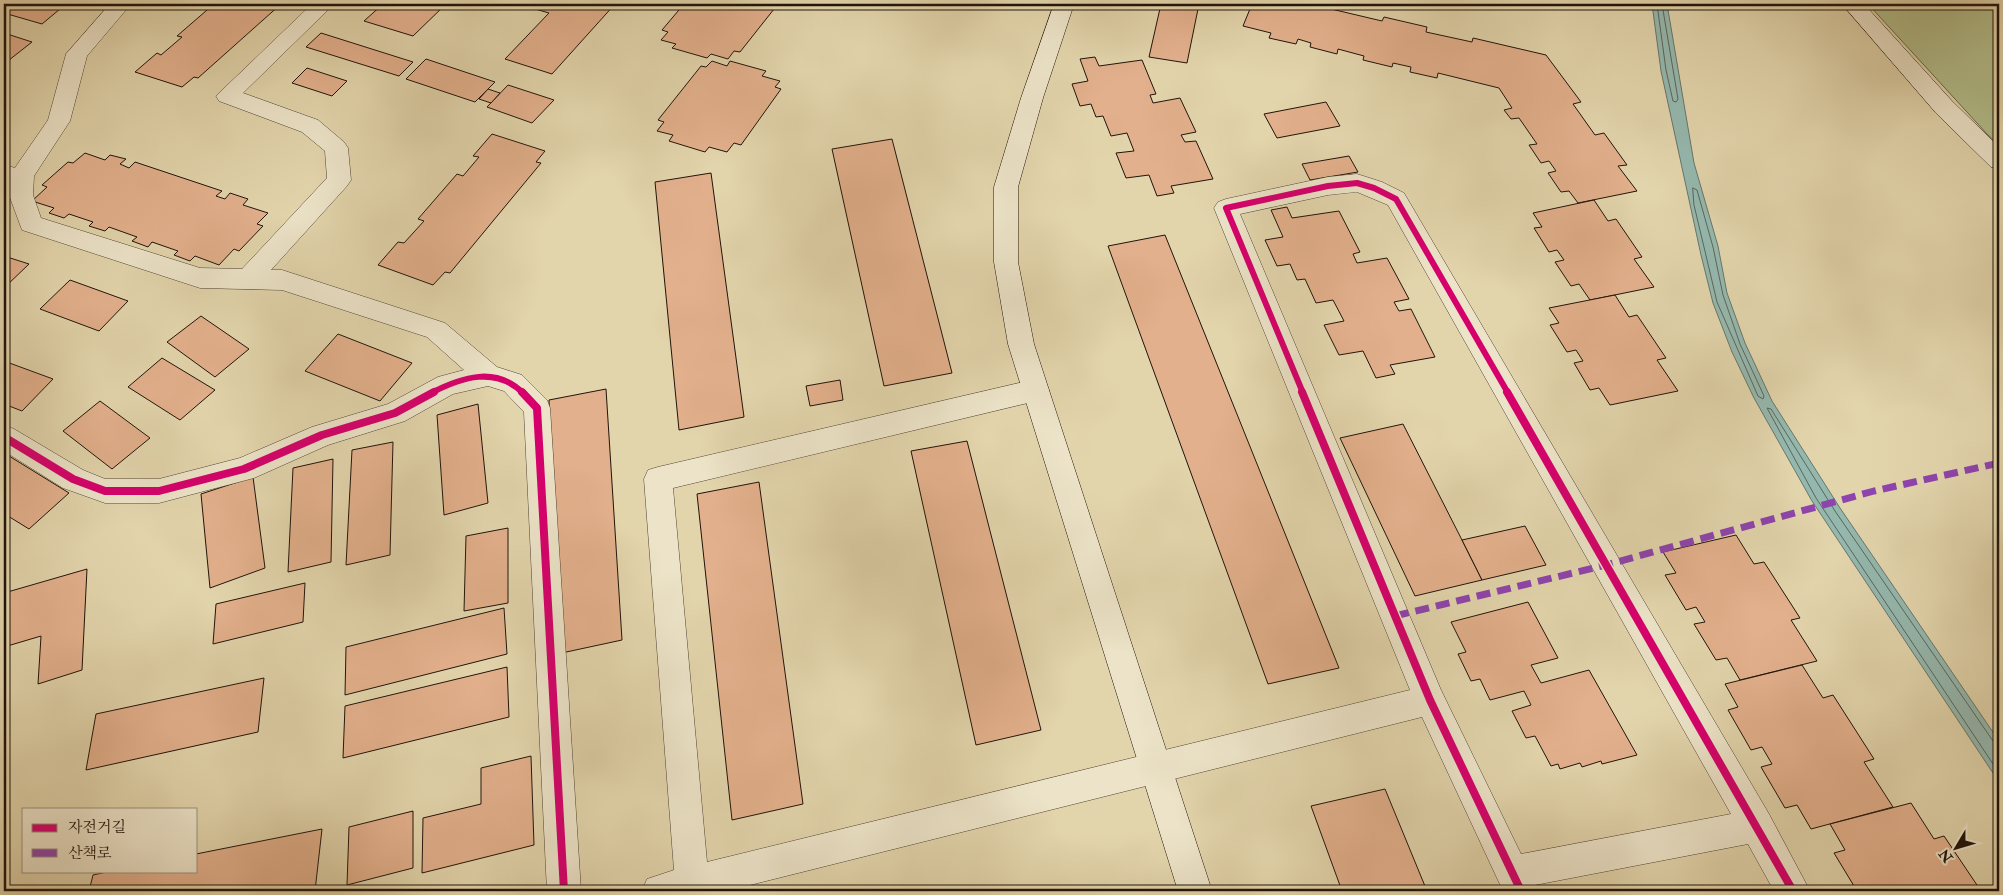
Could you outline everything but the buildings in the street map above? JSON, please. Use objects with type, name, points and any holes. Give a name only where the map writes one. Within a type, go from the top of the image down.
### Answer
[{"type":"street","points":[[121,4],[77,54],[59,121],[13,172],[30,224],[200,278],[282,280],[436,330],[488,375],[513,383],[537,408],[564,891]]},
{"type":"street","points":[[248,279],[340,180],[336,148],[310,126],[227,96],[324,4]]},
{"type":"street","points":[[1064,4],[1032,98],[1006,187],[1006,262],[1021,344],[1195,891]]},
{"type":"street","points":[[1852,4],[1944,107],[1999,161]]},
{"type":"street","points":[[1757,826],[1517,882],[1430,700],[1226,208],[1328,186],[1357,183],[1374,188],[1396,199],[1757,826],[1793,891]]},
{"type":"street","points":[[4,437],[74,479],[105,491],[159,491],[244,469],[322,435],[395,413],[447,385],[488,375]]},
{"type":"street","points":[[692,883],[658,479],[1036,390]]},
{"type":"street","points":[[660,891],[1430,700]]},
{"type":"green space","points":[[1868,4],[1999,4],[1999,145],[1988,135]]},
{"type":"water","points":[[1652,4],[1667,4],[1694,163],[1718,246],[1727,293],[1745,343],[1772,401],[1840,508],[1999,741],[1999,782],[1812,501],[1754,398],[1732,352],[1713,303],[1701,255],[1661,71]]},
{"type":"marked path","points":[[1395,616],[1606,565],[1874,491],[1999,463]]},
{"type":"cycle path","points":[[1521,891],[1430,700],[1226,208],[1328,186],[1357,183],[1374,188],[1396,199],[1793,891]]},
{"type":"cycle path","points":[[4,437],[73,479],[105,491],[159,491],[244,469],[322,435],[395,413],[447,385],[488,375],[513,383],[537,408],[564,891]]}]
